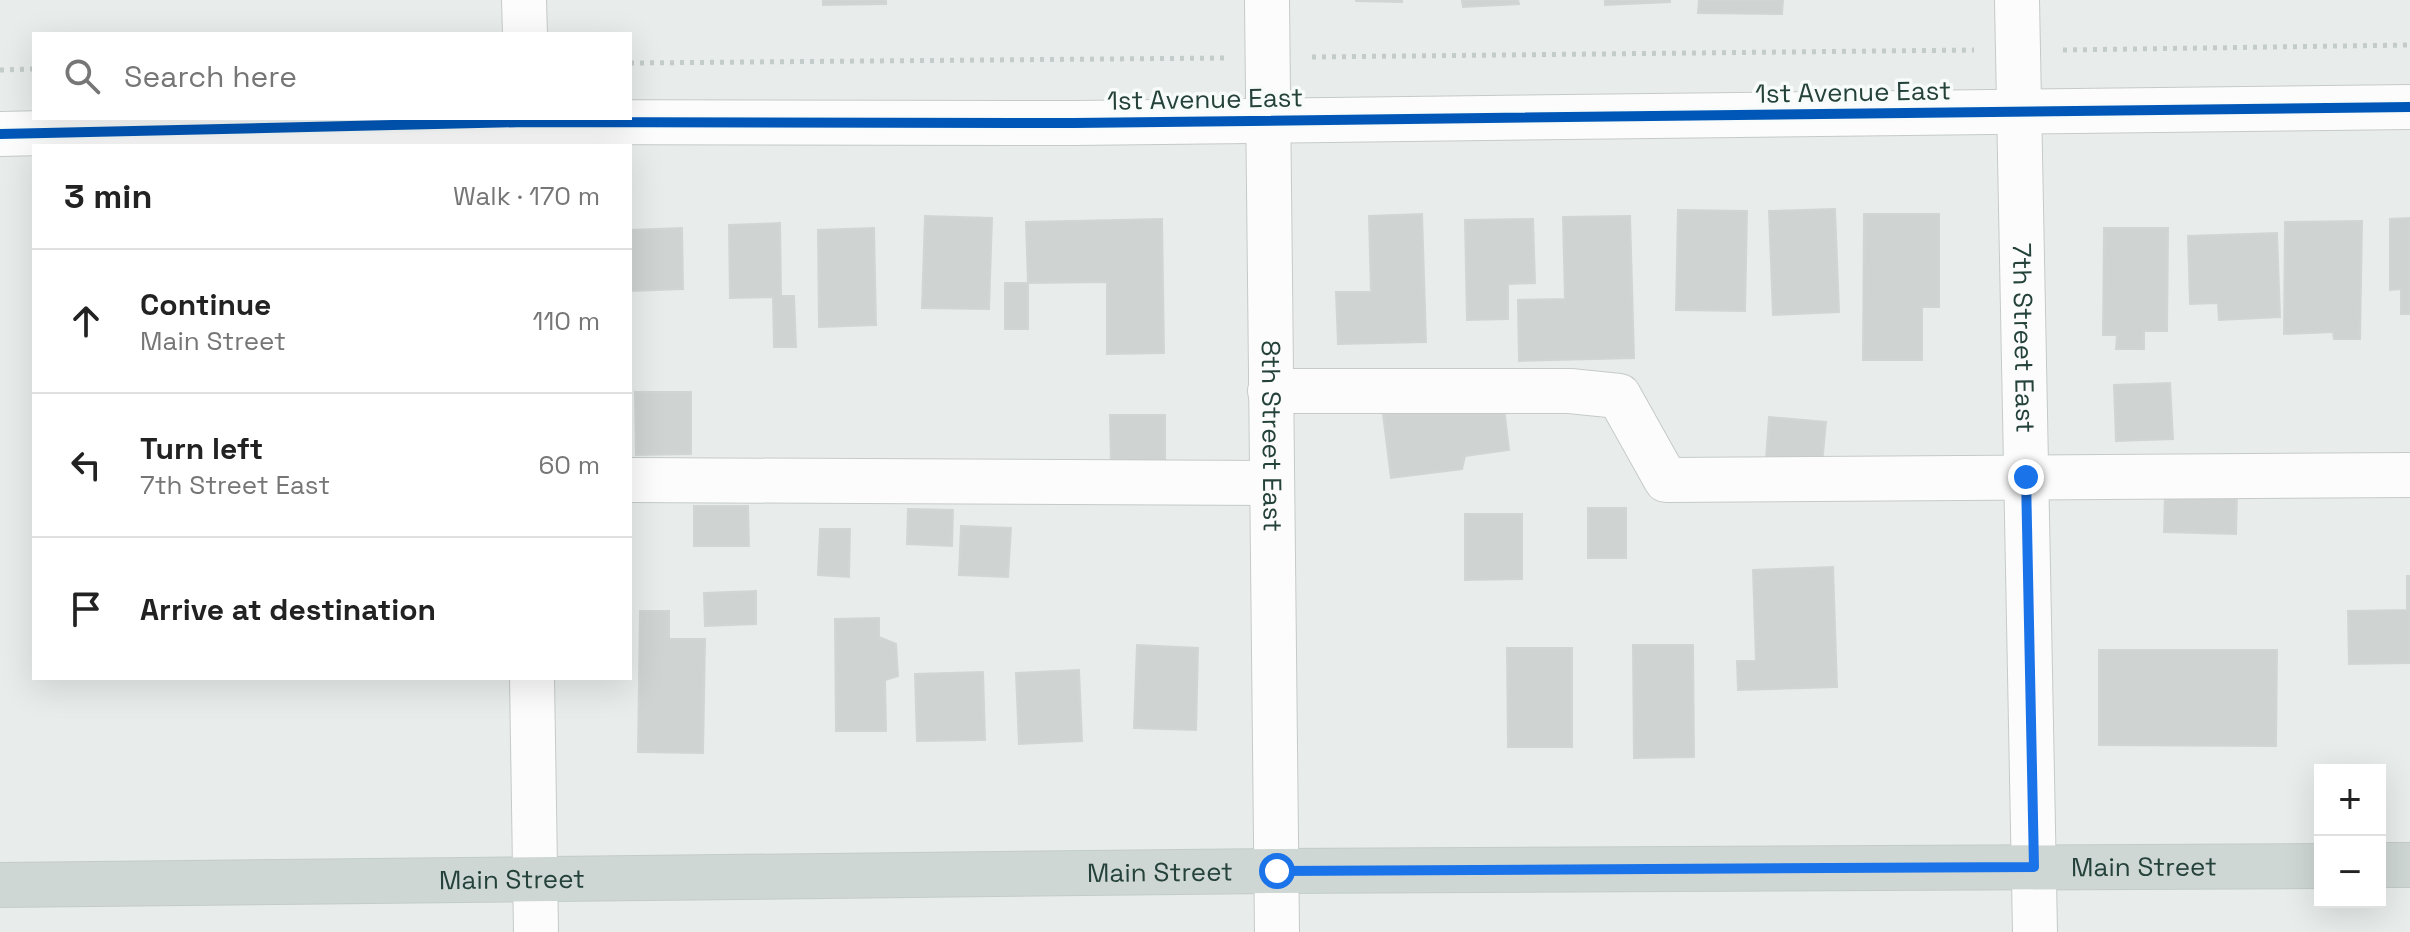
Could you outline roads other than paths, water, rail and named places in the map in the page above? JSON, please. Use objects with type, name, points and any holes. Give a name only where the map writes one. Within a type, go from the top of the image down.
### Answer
[{"type":"main road","points":[[2386,865],[2410,865]]},
{"type":"main road","name":"Main Street","points":[[0,885],[1277,871],[2314,866]]},
{"type":"street","points":[[524,0],[525,32]]},
{"type":"street","name":"8th Street East","points":[[1267,0],[1277,932]]},
{"type":"street","name":"7th Street East","points":[[2017,0],[2035,932]]},
{"type":"street","name":"1st Avenue East","points":[[0,134],[2410,107]]},
{"type":"street","points":[[1270,391],[1570,391],[1619,396],[1666,480],[2410,475]]},
{"type":"street","points":[[632,480],[1271,483]]},
{"type":"street","points":[[532,680],[536,932]]}]
